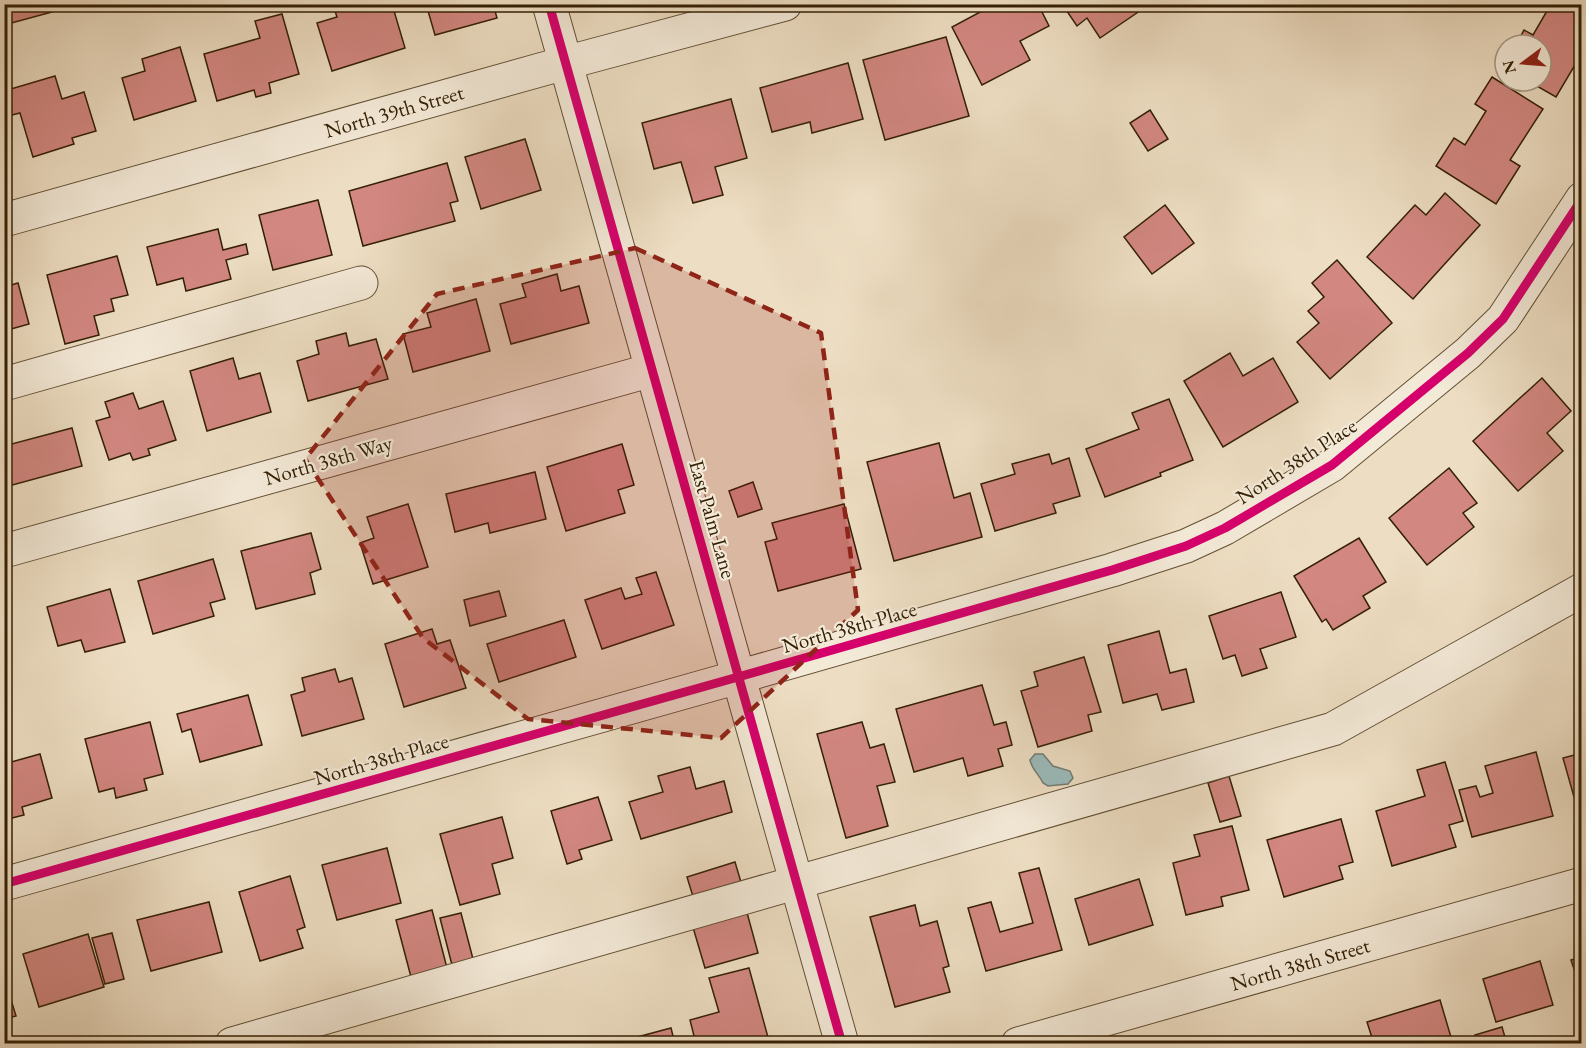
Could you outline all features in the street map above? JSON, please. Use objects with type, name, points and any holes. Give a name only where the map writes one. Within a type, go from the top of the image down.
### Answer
[{"type":"street","name":"East Palm Lane","points":[[549,4],[842,1044]]},
{"type":"street","name":"North 39th Street","points":[[4,220],[785,4]]},
{"type":"street","name":"North 38th Place","points":[[4,884],[738,677],[1112,570],[1186,546],[1225,528],[1332,465],[1468,353],[1503,319],[1581,199]]},
{"type":"street","points":[[4,384],[361,283]]},
{"type":"street","name":"North 38th Way","points":[[4,550],[652,370]]},
{"type":"street","points":[[232,1044],[1333,729],[1581,590]]},
{"type":"street","name":"North 38th Street","points":[[1018,1044],[1581,884]]},
{"type":"highlighted area","points":[[635,248],[821,333],[858,610],[721,738],[528,719],[423,638],[305,459],[437,294]]},
{"type":"water","points":[[1035,754],[1043,754],[1053,766],[1070,771],[1073,778],[1068,784],[1048,786],[1043,783],[1030,760]]},
{"type":"building","points":[[4,4],[50,4],[52,12],[4,25]]},
{"type":"building","points":[[346,4],[392,4],[405,48],[332,71],[317,23],[337,17],[334,8]]},
{"type":"building","points":[[426,4],[493,4],[497,18],[435,35]]},
{"type":"building","points":[[995,4],[1038,4],[1049,26],[1020,41],[1030,60],[982,85],[952,27]]},
{"type":"building","points":[[1062,4],[1146,4],[1147,6],[1100,38],[1087,18],[1077,26]]},
{"type":"building","points":[[1551,4],[1582,4],[1582,53],[1556,97],[1549,93],[1553,93],[1553,33],[1534,33]]},
{"type":"building","points":[[282,14],[299,74],[269,83],[271,93],[256,97],[254,90],[217,101],[204,54],[260,38],[255,21]]},
{"type":"building","points":[[946,37],[969,116],[885,140],[863,60]]},
{"type":"building","points":[[180,47],[196,101],[134,120],[122,78],[145,71],[142,59]]},
{"type":"building","points":[[848,63],[863,119],[812,133],[810,122],[772,132],[760,88]]},
{"type":"building","points":[[55,76],[62,99],[84,92],[96,131],[72,138],[74,144],[33,157],[20,113],[4,117],[4,105],[8,104],[4,91]]},
{"type":"building","points":[[1492,77],[1493,93],[1518,93],[1543,109],[1510,160],[1520,166],[1496,204],[1436,166],[1454,138],[1465,145],[1486,111],[1475,104]]},
{"type":"building","points":[[731,99],[747,158],[715,167],[723,195],[693,203],[681,162],[654,169],[642,123]]},
{"type":"building","points":[[1150,110],[1168,139],[1148,151],[1130,123]]},
{"type":"building","points":[[525,139],[541,190],[481,209],[465,157]]},
{"type":"building","points":[[447,163],[458,201],[450,203],[455,221],[363,246],[349,191]]},
{"type":"building","points":[[1445,193],[1480,225],[1413,299],[1367,257],[1415,205],[1426,215]]},
{"type":"building","points":[[318,200],[332,255],[273,270],[259,215]]},
{"type":"building","points":[[1165,205],[1194,243],[1152,274],[1124,237]]},
{"type":"building","points":[[218,229],[223,250],[246,244],[248,254],[226,260],[231,279],[186,291],[183,278],[157,285],[147,247]]},
{"type":"building","points":[[117,256],[128,295],[111,299],[114,311],[94,316],[99,335],[65,344],[47,275]]},
{"type":"building","points":[[1337,260],[1392,323],[1330,379],[1297,342],[1319,323],[1308,311],[1324,297],[1312,283]]},
{"type":"building","points":[[557,274],[561,291],[579,286],[589,323],[511,344],[500,304],[526,297],[522,284]]},
{"type":"building","points":[[18,283],[29,324],[4,331],[4,287]]},
{"type":"building","points":[[476,299],[490,351],[413,372],[403,334],[431,327],[427,313]]},
{"type":"building","points":[[346,333],[349,346],[376,339],[388,379],[308,401],[297,361],[319,354],[316,341]]},
{"type":"building","points":[[1230,353],[1243,376],[1273,358],[1298,402],[1223,447],[1184,381]]},
{"type":"building","points":[[233,358],[239,379],[260,373],[271,412],[207,431],[190,371]]},
{"type":"building","points":[[1542,378],[1571,411],[1547,433],[1563,451],[1518,491],[1473,441]]},
{"type":"building","points":[[133,393],[139,409],[163,401],[176,440],[148,449],[150,455],[133,460],[130,453],[109,460],[96,421],[110,417],[105,402]]},
{"type":"building","points":[[1169,399],[1193,460],[1160,473],[1161,476],[1105,497],[1086,449],[1139,429],[1132,413]]},
{"type":"building","points":[[72,428],[82,466],[5,487],[4,446]]},
{"type":"building","points":[[939,443],[954,498],[970,493],[982,537],[894,561],[867,462]]},
{"type":"building","points":[[622,444],[634,485],[618,490],[625,513],[566,531],[547,467]]},
{"type":"building","points":[[1049,454],[1052,464],[1069,458],[1080,496],[1053,504],[1056,513],[995,531],[981,484],[1015,474],[1012,464]]},
{"type":"building","points":[[1449,468],[1477,503],[1463,513],[1474,527],[1427,565],[1389,518]]},
{"type":"building","points":[[535,472],[546,519],[490,533],[488,523],[455,532],[446,494]]},
{"type":"building","points":[[753,482],[762,509],[738,517],[729,491]]},
{"type":"building","points":[[408,504],[428,567],[373,584],[360,543],[374,538],[367,517]]},
{"type":"building","points":[[844,504],[861,569],[778,591],[765,542],[777,539],[772,523]]},
{"type":"building","points":[[311,533],[321,569],[310,573],[315,594],[256,609],[241,551]]},
{"type":"building","points":[[1359,538],[1386,582],[1363,596],[1370,608],[1333,630],[1326,619],[1322,622],[1294,576]]},
{"type":"building","points":[[213,559],[225,599],[210,603],[214,616],[153,634],[138,581]]},
{"type":"building","points":[[656,572],[674,625],[602,649],[585,600],[621,588],[625,599],[642,594],[636,578]]},
{"type":"building","points":[[110,589],[125,642],[85,652],[81,640],[58,646],[47,607]]},
{"type":"building","points":[[499,591],[506,616],[470,626],[464,600]]},
{"type":"building","points":[[1281,592],[1296,637],[1260,649],[1267,668],[1242,676],[1235,655],[1223,659],[1209,616]]},
{"type":"building","points":[[564,620],[576,657],[499,682],[487,644]]},
{"type":"building","points":[[432,629],[437,644],[450,640],[466,688],[404,707],[385,644]]},
{"type":"building","points":[[1159,631],[1170,673],[1186,669],[1194,702],[1162,710],[1157,694],[1123,703],[1108,645]]},
{"type":"building","points":[[4,638],[11,660],[4,661]]},
{"type":"building","points":[[1084,657],[1101,712],[1088,715],[1092,731],[1038,747],[1021,691],[1038,686],[1034,672]]},
{"type":"building","points":[[335,669],[339,682],[352,678],[364,719],[302,736],[291,695],[305,691],[302,678]]},
{"type":"building","points":[[982,685],[994,725],[1006,722],[1012,745],[998,749],[1003,766],[968,776],[963,758],[914,772],[896,709]]},
{"type":"building","points":[[248,695],[262,745],[200,762],[191,729],[182,732],[177,714]]},
{"type":"building","points":[[150,722],[163,774],[144,779],[147,790],[116,798],[114,788],[99,792],[85,739]]},
{"type":"building","points":[[862,722],[870,748],[884,744],[895,782],[877,786],[888,826],[846,838],[817,734]]},
{"type":"building","points":[[1536,752],[1553,816],[1472,837],[1459,790],[1476,786],[1480,797],[1493,793],[1485,766]]},
{"type":"building","points":[[1582,753],[1582,794],[1574,797],[1563,758]]},
{"type":"building","points":[[40,754],[52,798],[22,807],[24,815],[4,820],[4,764]]},
{"type":"building","points":[[1445,762],[1463,821],[1449,825],[1456,847],[1392,866],[1376,811],[1425,796],[1417,770]]},
{"type":"building","points":[[690,767],[696,789],[724,781],[732,812],[641,839],[629,802],[663,792],[658,776]]},
{"type":"building","points":[[1229,776],[1241,816],[1220,822],[1208,783]]},
{"type":"building","points":[[598,797],[612,840],[579,850],[582,859],[567,864],[551,811]]},
{"type":"building","points":[[502,817],[513,858],[492,864],[500,894],[460,905],[440,834]]},
{"type":"building","points":[[1341,819],[1353,862],[1339,866],[1343,879],[1284,897],[1267,840]]},
{"type":"building","points":[[1232,826],[1249,890],[1221,897],[1223,906],[1186,915],[1173,863],[1200,856],[1194,835]]},
{"type":"building","points":[[387,848],[401,903],[337,920],[322,865]]},
{"type":"building","points":[[735,862],[743,889],[695,903],[687,877]]},
{"type":"building","points":[[1039,868],[1062,950],[986,971],[968,908],[991,902],[1000,932],[1033,923],[1019,873]]},
{"type":"building","points":[[290,876],[305,927],[297,930],[303,948],[260,961],[239,892]]},
{"type":"building","points":[[1139,879],[1153,925],[1089,945],[1075,899]]},
{"type":"building","points":[[209,902],[222,952],[151,971],[137,920]]},
{"type":"building","points":[[915,905],[920,926],[937,921],[949,966],[943,968],[950,992],[895,1007],[870,917]]},
{"type":"building","points":[[746,909],[758,953],[705,968],[692,924]]},
{"type":"building","points":[[432,910],[447,968],[411,977],[396,920]]},
{"type":"building","points":[[461,913],[473,959],[452,965],[440,918]]},
{"type":"building","points":[[112,933],[124,979],[105,984],[92,938]]},
{"type":"building","points":[[88,934],[104,987],[39,1007],[23,954]]},
{"type":"building","points":[[1582,957],[1582,993],[1571,960]]},
{"type":"building","points":[[1540,961],[1553,1005],[1496,1022],[1483,979]]},
{"type":"building","points":[[749,968],[769,1041],[761,1044],[696,1044],[690,1020],[719,1012],[709,978]]},
{"type":"building","points":[[4,977],[16,1016],[4,1019]]},
{"type":"building","points":[[1440,1000],[1453,1044],[1374,1044],[1367,1022]]},
{"type":"building","points":[[1502,1027],[1507,1044],[1478,1044],[1475,1035]]},
{"type":"building","points":[[671,1028],[675,1044],[611,1044]]},
{"type":"building","points":[[566,1038],[568,1044],[548,1044]]},
{"type":"cycle path","points":[[549,4],[842,1044]]},
{"type":"cycle path","points":[[4,884],[738,677],[1112,570],[1186,546],[1225,528],[1332,465],[1468,353],[1503,319],[1582,199]]}]
